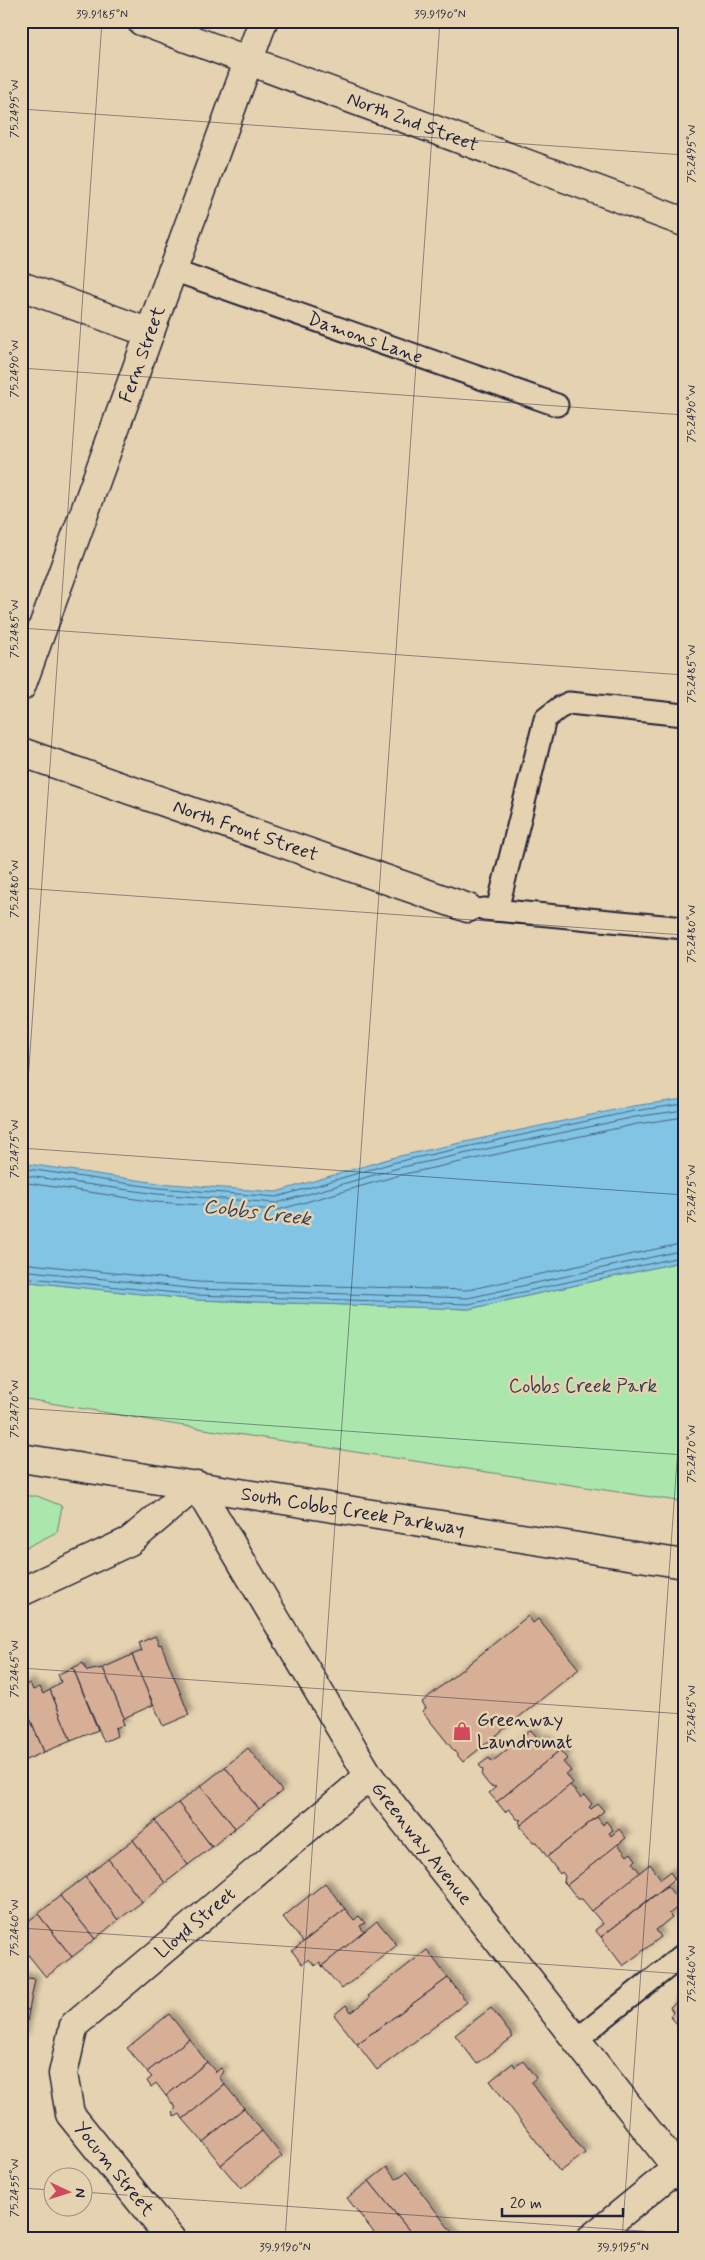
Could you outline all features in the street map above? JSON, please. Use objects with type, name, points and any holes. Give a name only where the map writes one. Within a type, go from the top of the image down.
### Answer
[{"type":"street","name":"North 2nd Street","points":[[141,21],[684,222]]},
{"type":"street","name":"Fern Street","points":[[21,688],[263,21]]},
{"type":"street","points":[[21,286],[150,333]]},
{"type":"street","name":"North Front Street","points":[[21,752],[468,908]]},
{"type":"street","name":"South Cobbs Creek Parkway","points":[[21,1458],[684,1564]]},
{"type":"street","points":[[21,1592],[130,1541],[196,1485]]},
{"type":"street","name":"Greenway Avenue","points":[[196,1485],[369,1776],[680,2172]]},
{"type":"street","name":"Lloyd Street","points":[[67,2094],[64,2074],[74,2025],[369,1776]]},
{"type":"street","name":"Yocum Street","points":[[67,2094],[70,2114],[171,2239]]},
{"type":"street","points":[[590,2239],[680,2172]]},
{"type":"lane","name":"Damons Lane","points":[[173,270],[557,405]]},
{"type":"lane","points":[[497,910],[545,719],[569,703],[684,715]]},
{"type":"lane","points":[[468,908],[684,928]]},
{"type":"lane","points":[[576,2040],[684,1954]]},
{"type":"green space","name":"Cobbs Creek Park","points":[[684,1261],[684,1502],[178,1425],[21,1398],[21,1281],[196,1300],[469,1309]]},
{"type":"green space","points":[[21,1496],[37,1496],[62,1506],[57,1532],[21,1550]]},
{"type":"water","name":"Cobbs Creek","points":[[684,1099],[684,1261],[469,1309],[196,1300],[21,1281],[21,1163],[158,1183],[276,1192],[395,1157],[633,1106]]},
{"type":"building","points":[[528,1616],[533,1623],[538,1619],[579,1669],[463,1762],[422,1711],[426,1708],[422,1702]]},
{"type":"building","points":[[155,1636],[159,1645],[161,1644],[189,1715],[163,1726],[132,1655],[142,1651],[139,1643]]},
{"type":"building","points":[[132,1655],[153,1705],[124,1718],[103,1668]]},
{"type":"building","points":[[83,1663],[87,1671],[103,1668],[124,1718],[122,1719],[124,1725],[115,1728],[117,1736],[104,1742],[73,1668]]},
{"type":"building","points":[[73,1668],[98,1730],[71,1741],[50,1690],[61,1682],[58,1674]]},
{"type":"building","points":[[30,1683],[33,1690],[40,1687],[43,1694],[50,1690],[71,1741],[44,1752],[21,1697],[21,1687]]},
{"type":"building","points":[[23,1702],[44,1752],[21,1762],[21,1703]]},
{"type":"building","points":[[531,1730],[540,1741],[544,1738],[553,1748],[556,1745],[560,1750],[497,1802],[489,1793],[496,1787],[490,1786],[482,1776],[483,1770],[479,1765],[489,1758],[492,1762]]},
{"type":"building","points":[[248,1748],[282,1791],[259,1809],[225,1767]]},
{"type":"building","points":[[560,1750],[567,1759],[563,1762],[571,1771],[566,1774],[573,1783],[521,1825],[519,1822],[521,1820],[517,1819],[509,1809],[505,1812],[497,1802]]},
{"type":"building","points":[[225,1767],[259,1809],[235,1828],[201,1786]]},
{"type":"building","points":[[570,1785],[581,1798],[585,1795],[592,1804],[589,1807],[591,1809],[598,1804],[604,1811],[547,1857],[537,1842],[533,1842],[520,1826]]},
{"type":"building","points":[[201,1786],[235,1828],[212,1847],[178,1803]]},
{"type":"building","points":[[178,1803],[212,1847],[188,1865],[155,1821]]},
{"type":"building","points":[[597,1817],[603,1825],[606,1821],[613,1830],[609,1833],[611,1836],[619,1829],[626,1838],[567,1885],[564,1882],[565,1876],[562,1872],[560,1874],[547,1857]]},
{"type":"building","points":[[155,1821],[188,1865],[165,1883],[133,1840]]},
{"type":"building","points":[[133,1840],[165,1883],[142,1902],[108,1859]]},
{"type":"building","points":[[618,1844],[627,1856],[631,1853],[636,1860],[633,1863],[640,1873],[592,1911],[582,1899],[578,1899],[567,1885]]},
{"type":"building","points":[[108,1859],[142,1902],[118,1920],[85,1877]]},
{"type":"building","points":[[650,1864],[661,1879],[670,1872],[675,1879],[601,1937],[595,1930],[603,1924],[592,1911]]},
{"type":"building","points":[[85,1877],[118,1920],[95,1939],[60,1896]]},
{"type":"building","points":[[325,1883],[345,1909],[303,1942],[283,1917]]},
{"type":"building","points":[[667,1886],[676,1897],[684,1890],[684,1902],[669,1914],[672,1917],[656,1930],[661,1937],[623,1966],[601,1937]]},
{"type":"building","points":[[60,1896],[95,1939],[72,1957],[38,1914]]},
{"type":"building","points":[[345,1909],[354,1920],[359,1916],[365,1923],[360,1926],[364,1932],[322,1966],[320,1962],[315,1966],[309,1959],[302,1964],[292,1951]]},
{"type":"building","points":[[38,1914],[72,1957],[46,1977],[21,1946],[21,1926]]},
{"type":"building","points":[[377,1921],[397,1945],[342,1989],[322,1966]]},
{"type":"building","points":[[427,1950],[448,1978],[357,2044],[334,2015],[346,2005],[351,2012],[370,1998],[368,1996]]},
{"type":"building","points":[[21,1977],[35,1979],[29,2010],[21,2009]]},
{"type":"building","points":[[448,1978],[467,2002],[377,2070],[357,2044]]},
{"type":"building","points":[[684,1996],[684,2032],[670,2016],[673,2012],[670,2007]]},
{"type":"building","points":[[491,2008],[513,2037],[477,2064],[455,2035]]},
{"type":"building","points":[[21,2009],[29,2010],[24,2039],[21,2038]]},
{"type":"building","points":[[169,2014],[189,2039],[147,2072],[127,2048]]},
{"type":"building","points":[[189,2039],[207,2062],[166,2096],[156,2083],[151,2087],[147,2081],[152,2077],[147,2072]]},
{"type":"building","points":[[523,2061],[536,2078],[531,2082],[585,2153],[560,2172],[490,2081],[513,2063],[515,2067]]},
{"type":"building","points":[[207,2062],[216,2072],[221,2068],[224,2072],[219,2077],[225,2085],[183,2119],[180,2114],[175,2117],[172,2112],[176,2108],[166,2096]]},
{"type":"building","points":[[225,2085],[244,2108],[203,2142],[183,2119]]},
{"type":"building","points":[[244,2108],[262,2131],[221,2165],[203,2142]]},
{"type":"building","points":[[262,2131],[282,2156],[241,2189],[221,2165]]},
{"type":"building","points":[[387,2167],[396,2179],[406,2172],[457,2239],[416,2239],[369,2181]]},
{"type":"building","points":[[369,2181],[416,2239],[379,2239],[347,2198]]},
{"type":"place","name":"Greenway Laundromat","points":[[462,1731]]}]
